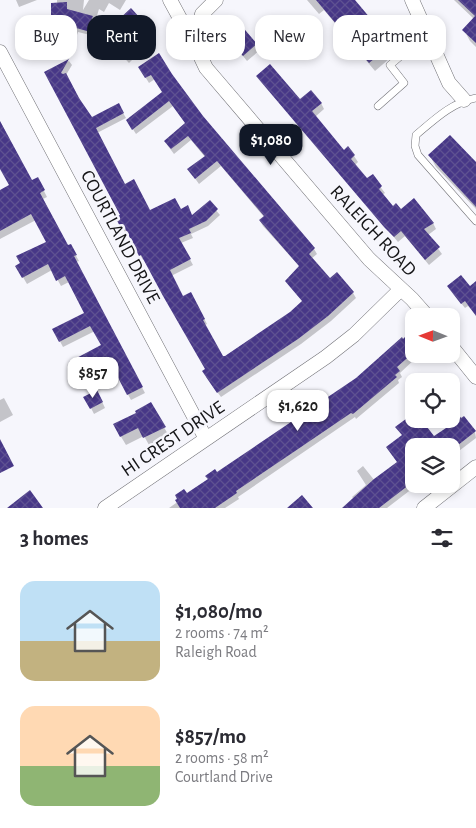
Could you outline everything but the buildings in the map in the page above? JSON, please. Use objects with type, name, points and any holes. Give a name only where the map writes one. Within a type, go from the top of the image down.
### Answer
[{"type":"street","points":[[170,0],[178,15]]},
{"type":"street","points":[[202,15],[216,0]]},
{"type":"street","points":[[412,0],[419,15]]},
{"type":"street","name":"COURTLAND DRIVE","points":[[0,52],[206,439]]},
{"type":"street","name":"RALEIGH ROAD","points":[[202,60],[206,68],[369,259],[419,308]]},
{"type":"street","points":[[439,60],[449,83],[470,99]]},
{"type":"street","name":"HI CREST DRIVE","points":[[105,508],[326,357],[354,335],[401,289]]},
{"type":"street","points":[[460,357],[476,377]]},
{"type":"street","points":[[424,508],[476,467]]},
{"type":"lane","points":[[378,106],[404,83],[390,65],[396,60]]},
{"type":"lane","points":[[470,99],[448,109],[416,135],[415,146],[418,155],[476,221]]}]
